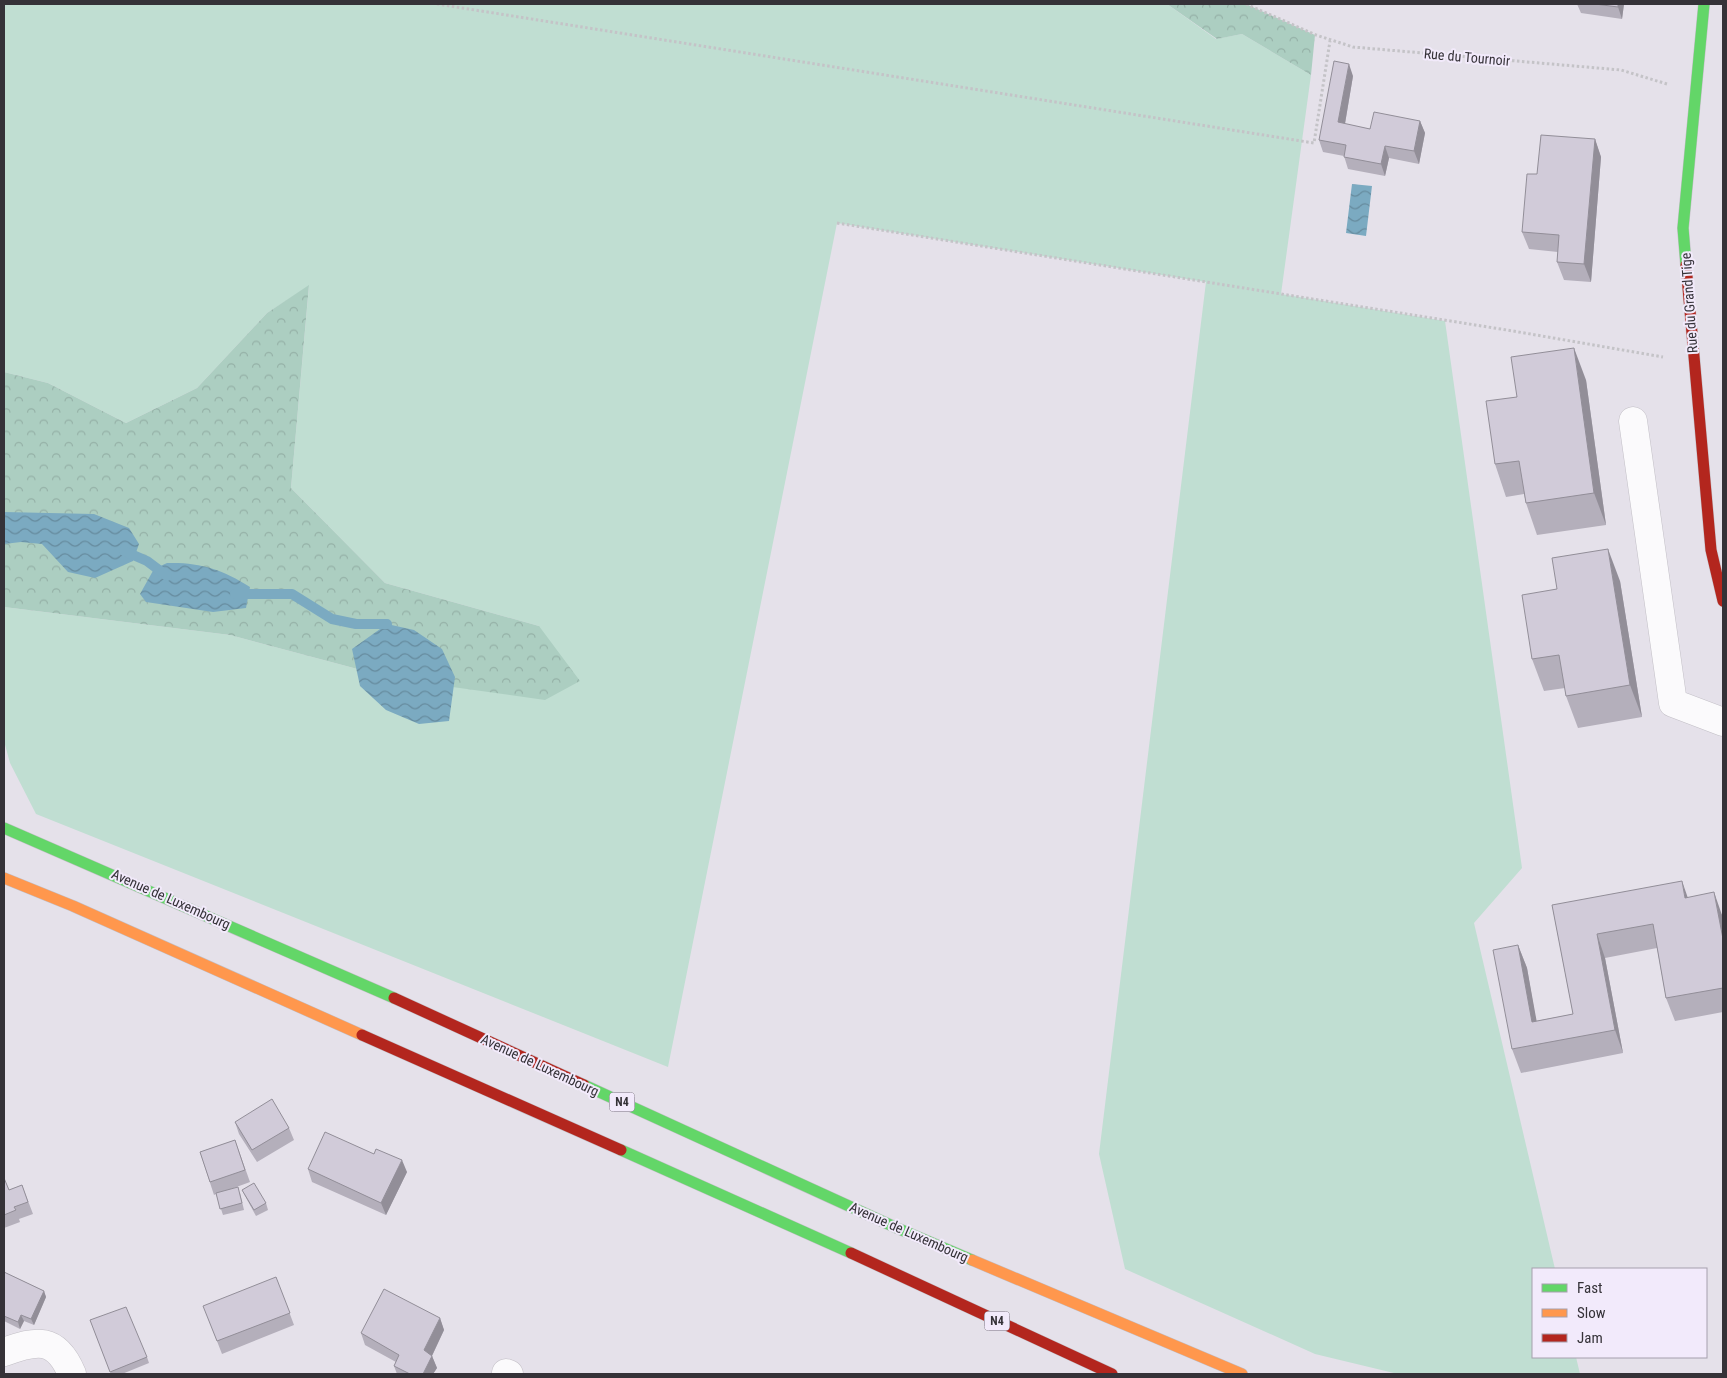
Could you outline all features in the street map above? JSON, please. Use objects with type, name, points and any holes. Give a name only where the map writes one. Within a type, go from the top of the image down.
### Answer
[{"type":"main road","name":"Rue du Grand Tige","points":[[1704,4],[1694,92],[1683,228],[1693,363],[1711,550],[1723,601]]},
{"type":"main road","name":"Avenue de Luxembourg","points":[[4,828],[380,992],[897,1228],[1242,1374]]},
{"type":"main road","name":"N4","points":[[4,878],[73,906],[882,1267],[1112,1374]]},
{"type":"street","points":[[1633,421],[1673,703],[1723,722]]},
{"type":"street","points":[[4,1352],[32,1342],[44,1344],[56,1350],[72,1374]]},
{"type":"path","points":[[438,4],[1314,143],[1330,41]]},
{"type":"path","name":"Rue du Tournoir","points":[[1246,4],[1330,41],[1353,47],[1621,70],[1694,92]]},
{"type":"path","points":[[837,223],[1513,331],[1693,363]]},
{"type":"green space","points":[[4,4],[1167,4],[1216,39],[1242,34],[1311,75],[1281,294],[1445,321],[1522,868],[1474,923],[1555,1268],[1532,1268],[1532,1358],[1576,1358],[1580,1374],[1398,1374],[1315,1354],[1125,1269],[1099,1154],[1206,282],[837,223],[668,1067],[36,814],[10,763],[4,741],[4,607],[230,635],[395,679],[539,626],[385,583],[291,488],[309,286],[267,313],[197,388],[126,423],[48,383],[4,372]]},
{"type":"green space","points":[[1167,4],[1246,4],[1315,35],[1311,75],[1242,34],[1217,39]]},
{"type":"green space","points":[[309,285],[291,488],[385,583],[539,626],[580,681],[545,700],[395,679],[230,635],[4,607],[4,372],[48,383],[126,423],[197,388],[267,313]]},
{"type":"water","points":[[1352,184],[1372,186],[1366,236],[1346,233]]},
{"type":"water","points":[[4,512],[94,514],[129,528],[139,544],[133,561],[95,578],[68,572],[42,544],[21,542],[4,544]]},
{"type":"water","points":[[167,563],[200,565],[220,571],[240,581],[250,587],[246,608],[213,612],[146,602],[140,594],[154,569]]},
{"type":"water","points":[[387,624],[414,630],[442,649],[455,677],[449,721],[419,724],[386,710],[360,686],[352,649]]},
{"type":"building","points":[[1595,4],[1618,4],[1618,7]]},
{"type":"building","points":[[1334,61],[1349,64],[1338,122],[1370,129],[1374,112],[1420,121],[1414,151],[1385,146],[1381,164],[1344,157],[1346,145],[1319,140]]},
{"type":"building","points":[[1541,135],[1595,139],[1584,264],[1557,262],[1559,235],[1522,232],[1527,174],[1537,174]]},
{"type":"building","points":[[1574,348],[1594,493],[1526,503],[1519,461],[1495,464],[1486,401],[1517,397],[1511,357]]},
{"type":"building","points":[[1608,549],[1630,685],[1566,696],[1559,655],[1532,659],[1522,595],[1557,589],[1552,558]]},
{"type":"building","points":[[1682,881],[1685,898],[1714,892],[1723,939],[1723,988],[1666,998],[1653,924],[1597,934],[1615,1030],[1512,1049],[1493,950],[1518,945],[1532,1022],[1573,1014],[1552,905]]},
{"type":"building","points":[[272,1099],[289,1128],[252,1150],[235,1122]]},
{"type":"building","points":[[325,1132],[374,1154],[376,1149],[402,1160],[381,1203],[308,1169]]},
{"type":"building","points":[[235,1140],[245,1170],[210,1182],[200,1152]]},
{"type":"building","points":[[4,1178],[9,1190],[22,1185],[28,1202],[14,1207],[16,1210],[4,1215]]},
{"type":"building","points":[[254,1183],[266,1203],[254,1210],[242,1190]]},
{"type":"building","points":[[238,1187],[242,1203],[220,1209],[216,1193]]},
{"type":"building","points":[[4,1272],[44,1291],[31,1319],[21,1315],[18,1322],[4,1316]]},
{"type":"building","points":[[276,1277],[290,1313],[217,1341],[203,1306]]},
{"type":"building","points":[[384,1289],[440,1318],[424,1350],[432,1356],[423,1374],[410,1374],[394,1366],[399,1355],[361,1333]]},
{"type":"building","points":[[126,1307],[147,1357],[110,1372],[90,1320]]},
{"type":"waterway","points":[[124,551],[147,561],[167,576]]},
{"type":"waterway","points":[[235,594],[292,594],[332,619],[356,624],[387,624]]},
{"type":"traffic: fast","points":[[1686,265],[1683,228],[1704,4]]},
{"type":"traffic: fast","points":[[4,828],[394,998]]},
{"type":"traffic: fast","points":[[584,1085],[897,1228],[972,1260]]},
{"type":"traffic: fast","points":[[621,1150],[851,1253]]},
{"type":"traffic: slow","points":[[4,878],[73,906],[362,1035]]},
{"type":"traffic: slow","points":[[972,1260],[1242,1374]]},
{"type":"traffic: jam","points":[[1686,265],[1711,550],[1723,601]]},
{"type":"traffic: jam","points":[[394,998],[584,1085]]},
{"type":"traffic: jam","points":[[362,1035],[621,1150]]},
{"type":"traffic: jam","points":[[851,1253],[1112,1374]]}]
